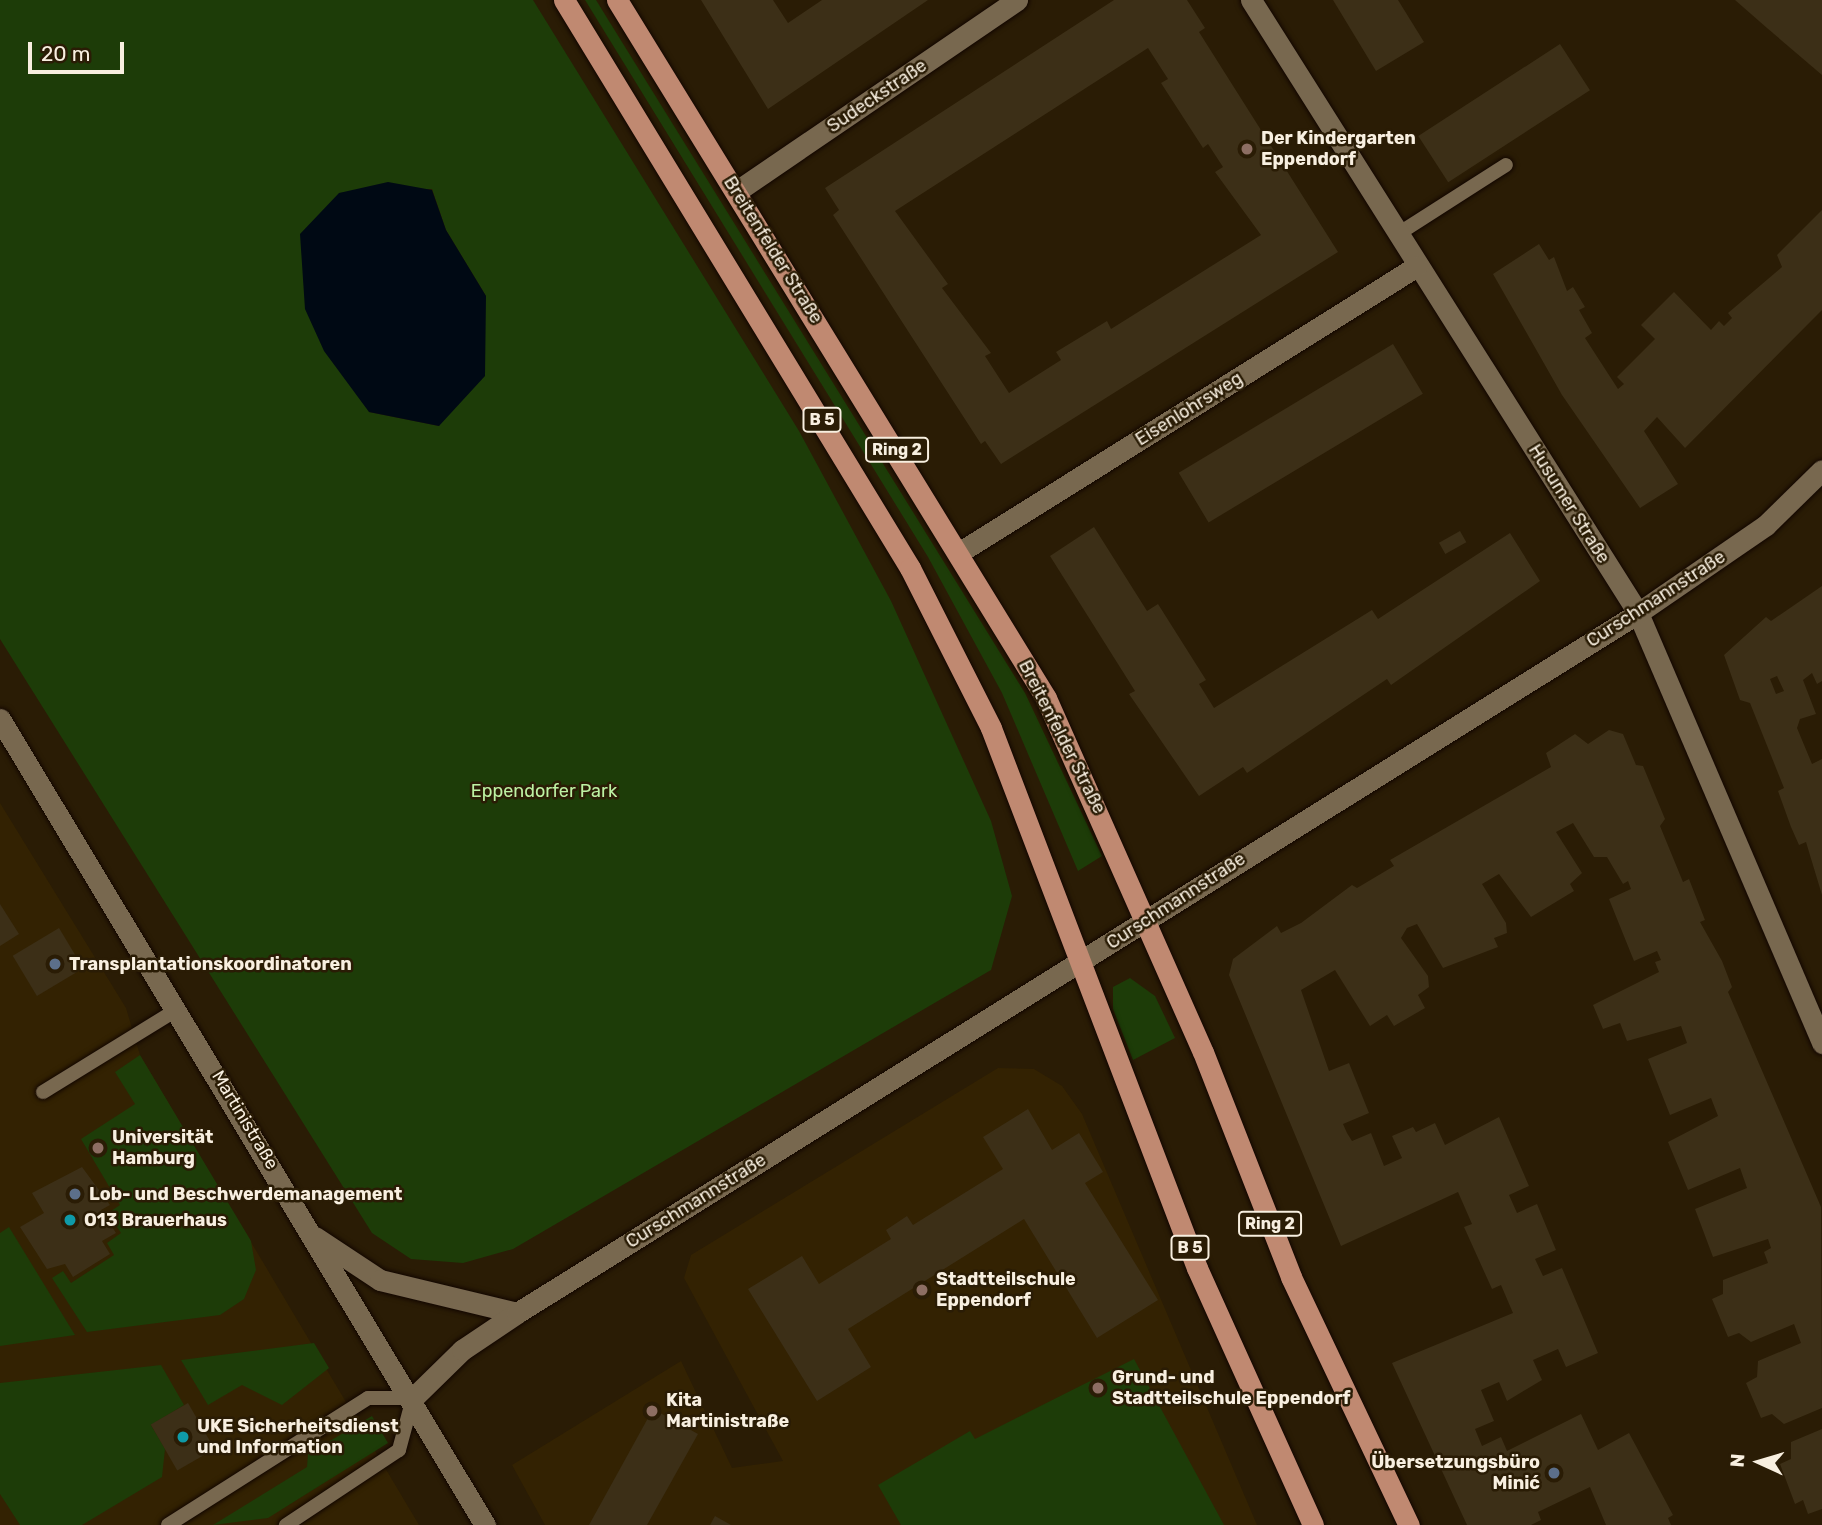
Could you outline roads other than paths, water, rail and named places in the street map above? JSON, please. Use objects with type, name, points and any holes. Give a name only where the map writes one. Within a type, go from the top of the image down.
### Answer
[{"type":"main road","name":"B 5","points":[[564,0],[910,568],[991,728],[1061,896],[1080,966],[1197,1268],[1313,1525]]},
{"type":"main road","name":"Breitenfelder Straße","points":[[617,0],[960,552],[1046,698],[1146,917],[1291,1277],[1409,1525]]},
{"type":"street","name":"Sudeckstraße","points":[[737,191],[1017,0]]},
{"type":"street","name":"Husumer Straße","points":[[1251,0],[1638,613],[1822,1043]]},
{"type":"street","name":"Eisenlohrsweg","points":[[960,552],[1417,266]]},
{"type":"street","name":"Curschmannstraße","points":[[413,1398],[462,1350],[517,1313],[1080,966],[1146,917],[1638,613],[1766,525],[1822,471]]},
{"type":"street","name":"Martinistraße","points":[[0,719],[413,1398],[485,1525]]},
{"type":"street","points":[[315,1237],[380,1280],[517,1313]]},
{"type":"lane","points":[[1398,234],[1506,165]]},
{"type":"lane","points":[[43,1092],[178,1009]]},
{"type":"lane","points":[[168,1525],[368,1398],[413,1398],[399,1450],[286,1525]]},
{"type":"place","name":"Der Kindergarten Eppendorf","points":[[1247,149]]},
{"type":"place","name":"Transplantationskoordinatoren","points":[[55,964]]},
{"type":"place","name":"Universität Hamburg","points":[[98,1148]]},
{"type":"place","name":"Lob- und Beschwerdemanagement","points":[[75,1194]]},
{"type":"place","name":"O13 Brauerhaus","points":[[70,1220]]},
{"type":"place","name":"Stadtteilschule Eppendorf","points":[[922,1290]]},
{"type":"place","name":"Grund- und Stadtteilschule Eppendorf","points":[[1098,1388]]},
{"type":"place","name":"Kita Martinistraße","points":[[652,1411]]},
{"type":"place","name":"UKE Sicherheitsdienst und Information","points":[[183,1437]]},
{"type":"place","name":"Übersetzungsbüro Minić","points":[[1554,1473]]},
{"type":"park label","name":"Eppendorfer Park","points":[[544,791]]}]
